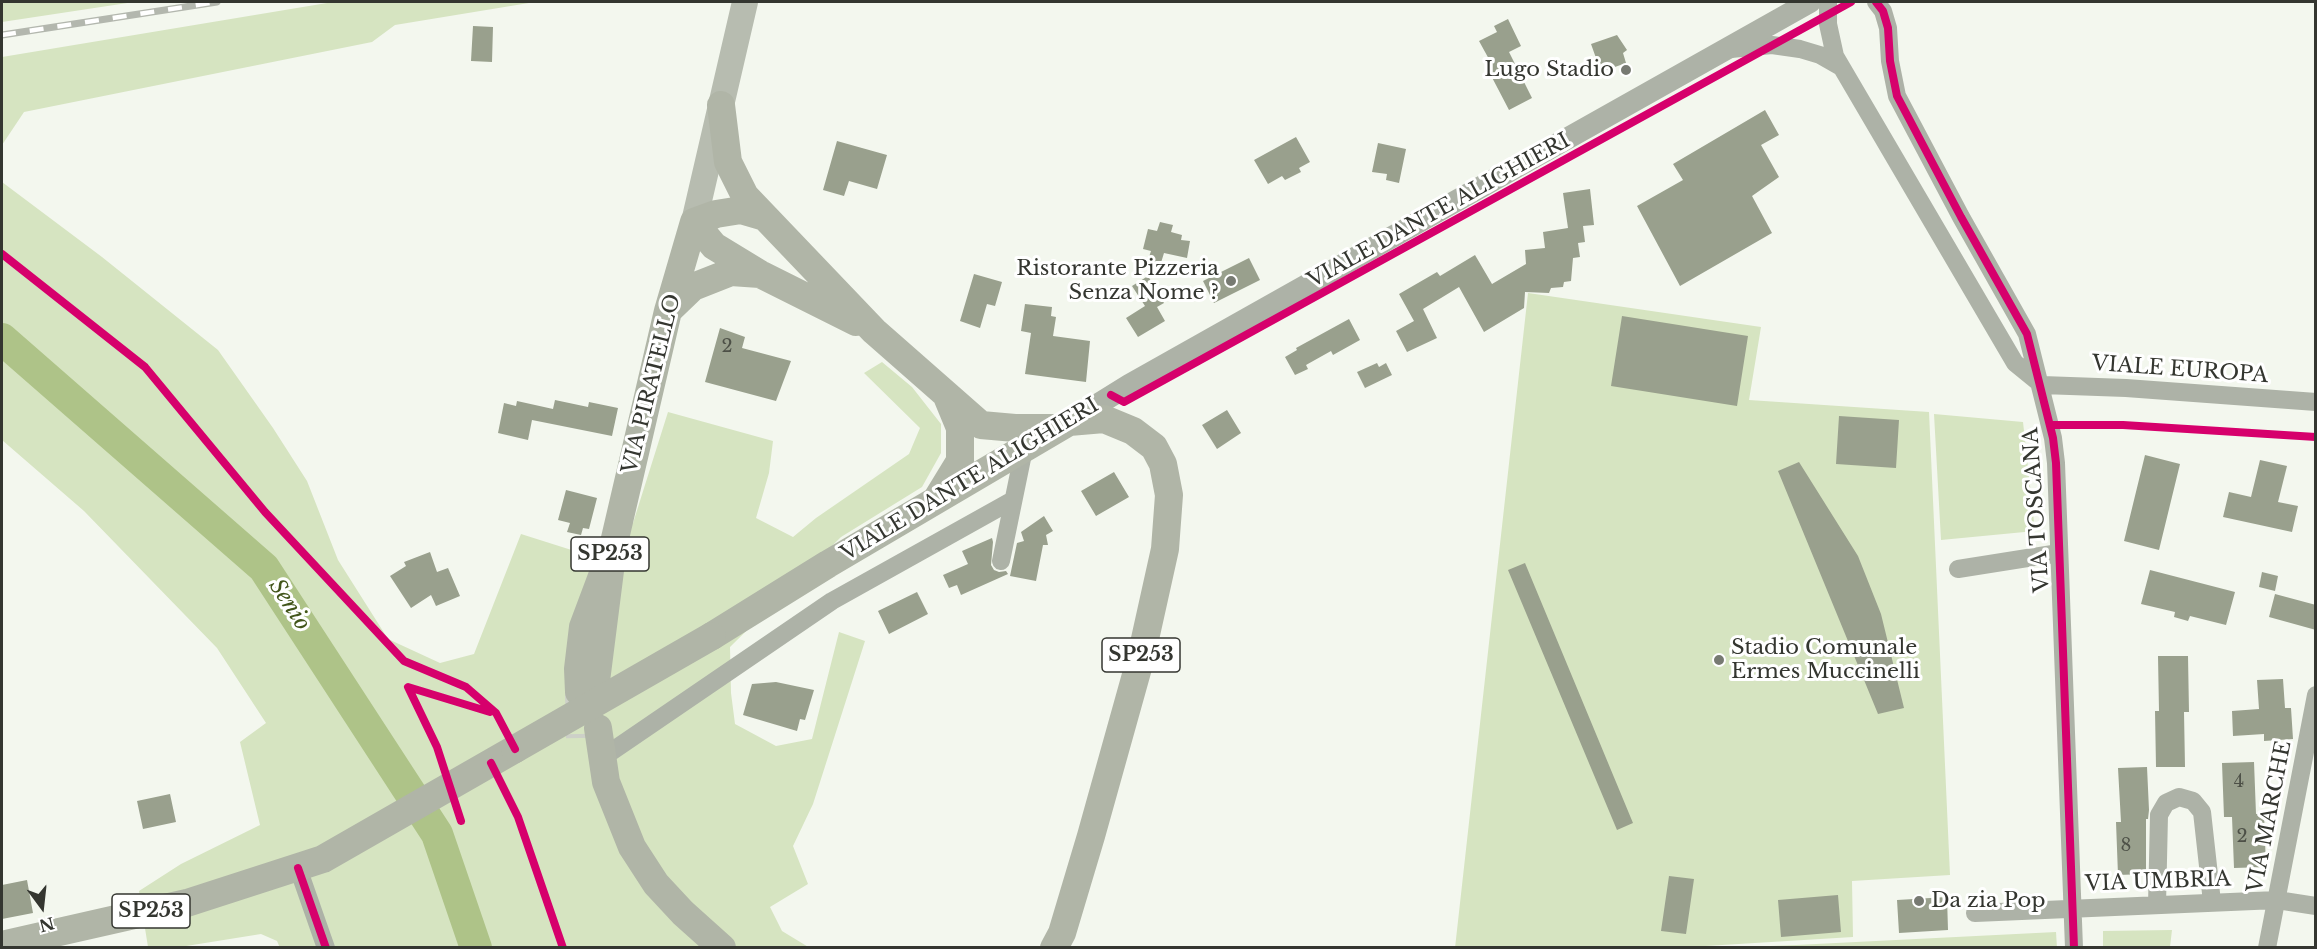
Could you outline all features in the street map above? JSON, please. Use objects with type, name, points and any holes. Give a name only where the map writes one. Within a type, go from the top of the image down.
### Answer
[{"type":"main road","points":[[694,222],[745,2]]},
{"type":"main road","name":"SP253","points":[[721,105],[728,162],[745,196],[874,331],[981,425],[1015,428],[1065,425],[1104,419],[1133,431],[1154,447],[1163,464],[1169,495],[1166,549],[1141,657],[1091,836],[1062,933],[1054,948]]},
{"type":"main road","points":[[694,222],[716,214],[741,210],[765,217]]},
{"type":"main road","name":"SP253","points":[[694,222],[714,246],[760,274],[874,331]]},
{"type":"main road","name":"VIA PIRATELLO","points":[[587,686],[613,547],[668,311],[694,222]]},
{"type":"main road","name":"SP253","points":[[668,311],[693,287],[731,272],[760,274]]},
{"type":"main road","name":"SP253","points":[[934,502],[960,461],[960,428],[947,397]]},
{"type":"main road","name":"VIALE DANTE ALIGHIERI","points":[[310,864],[712,636],[1065,425]]},
{"type":"main road","points":[[698,948],[657,910],[624,867],[591,794],[589,733],[602,758],[610,793],[632,847],[656,884],[683,913],[722,948]]},
{"type":"main road","name":"SP253","points":[[2,945],[187,903],[310,864]]},
{"type":"street","name":"VIALE DANTE ALIGHIERI","points":[[1065,425],[1129,385],[1810,2]]},
{"type":"street","points":[[1828,2],[1828,24],[1835,56],[1841,67],[2015,363],[2042,385]]},
{"type":"street","name":"VIA TOSCANA","points":[[1876,2],[1883,11],[1888,28],[1890,61],[1897,96],[2027,334],[2042,385],[2056,463],[2074,948]]},
{"type":"street","points":[[1726,49],[1772,45],[1800,49],[1820,55],[1841,67]]},
{"type":"street","name":"VIALE EUROPA","points":[[2042,385],[2126,388],[2316,402]]},
{"type":"street","points":[[1000,561],[1024,448]]},
{"type":"street","points":[[602,758],[832,601],[1013,500]]},
{"type":"street","points":[[1958,569],[2059,553]]},
{"type":"street","name":"VIA MARCHE","points":[[2267,948],[2316,695]]},
{"type":"street","points":[[2157,905],[2158,815],[2166,803],[2179,797],[2193,801],[2202,812],[2212,903]]},
{"type":"street","points":[[310,864],[326,948]]},
{"type":"street","name":"VIA UMBRIA","points":[[1975,913],[2277,900],[2316,906]]},
{"type":"green space","points":[[2,2],[134,2],[2,22]]},
{"type":"green space","points":[[333,2],[535,2],[395,25],[372,42],[24,112],[2,145],[2,57]]},
{"type":"green space","points":[[2,182],[102,257],[218,350],[307,481],[338,560],[388,639],[440,663],[474,654],[521,534],[581,553],[633,523],[668,412],[773,441],[769,473],[756,518],[793,537],[816,518],[909,454],[920,428],[864,373],[882,362],[912,387],[941,424],[941,453],[922,487],[841,537],[730,647],[731,693],[735,724],[776,746],[812,739],[839,632],[865,641],[813,804],[793,846],[808,884],[770,907],[782,931],[810,948],[280,948],[277,941],[261,934],[180,947],[148,947],[139,891],[181,864],[260,825],[240,742],[266,723],[217,648],[84,511],[2,440]]},
{"type":"green space","points":[[1528,293],[1761,327],[1749,400],[1929,412],[1950,875],[1852,881],[1853,937],[1673,948],[1455,948]]},
{"type":"green space","points":[[1934,414],[2023,422],[2035,531],[1941,540]]},
{"type":"green space","points":[[2172,930],[2170,947],[2103,947],[2103,931]]},
{"type":"green space","points":[[2056,932],[2057,948],[1744,947],[1796,945]]},
{"type":"building","points":[[1508,19],[1521,46],[1509,52],[1532,98],[1509,110],[1485,64],[1490,61],[1479,41],[1497,32],[1494,26]]},
{"type":"building","points":[[473,26],[493,27],[492,62],[471,61]]},
{"type":"building","points":[[1617,35],[1627,50],[1623,53],[1626,63],[1601,72],[1591,44]]},
{"type":"building","points":[[1765,110],[1779,135],[1761,145],[1779,177],[1752,196],[1772,233],[1680,286],[1637,206],[1683,180],[1673,164]]},
{"type":"building","points":[[1296,137],[1310,162],[1299,168],[1301,172],[1285,180],[1282,176],[1268,184],[1254,160]]},
{"type":"building","points":[[837,141],[887,155],[877,189],[849,181],[844,196],[823,190]]},
{"type":"building","points":[[1378,143],[1406,149],[1399,183],[1386,180],[1387,174],[1372,172]]},
{"type":"building","points":[[1590,189],[1594,225],[1583,226],[1585,242],[1578,243],[1580,257],[1573,258],[1571,281],[1564,282],[1563,287],[1551,288],[1549,293],[1525,292],[1524,308],[1484,332],[1459,287],[1423,309],[1437,338],[1407,352],[1396,331],[1414,321],[1399,294],[1437,272],[1440,276],[1475,255],[1492,284],[1526,264],[1525,250],[1545,248],[1543,232],[1568,228],[1563,193]]},
{"type":"building","points":[[1160,222],[1173,225],[1171,232],[1182,235],[1181,240],[1190,241],[1187,258],[1164,253],[1160,266],[1147,263],[1151,251],[1143,249],[1148,229],[1157,231]]},
{"type":"building","name":"Ristorante Pizzeria Senza Nome ?","points":[[1249,258],[1260,280],[1214,303],[1203,281]]},
{"type":"building","points":[[974,274],[1002,282],[995,306],[987,304],[980,328],[960,321]]},
{"type":"building","points":[[1148,276],[1164,303],[1157,307],[1165,321],[1138,337],[1126,318],[1145,306],[1132,286]]},
{"type":"building","points":[[1025,304],[1052,307],[1051,316],[1056,317],[1053,336],[1090,341],[1086,382],[1025,374],[1031,333],[1021,331]]},
{"type":"building","points":[[1622,316],[1748,336],[1737,406],[1611,386]]},
{"type":"building","points":[[1349,319],[1360,340],[1333,355],[1331,351],[1306,365],[1308,369],[1295,375],[1285,357],[1297,350],[1296,348]]},
{"type":"building","points":[[720,328],[745,337],[742,348],[791,361],[776,401],[705,382]]},
{"type":"building","points":[[1377,363],[1379,367],[1386,363],[1392,375],[1365,388],[1357,372]]},
{"type":"building","points":[[555,400],[588,407],[589,402],[618,408],[612,436],[532,420],[528,440],[498,433],[504,403],[516,406],[517,401],[553,409]]},
{"type":"building","points":[[1227,410],[1241,433],[1217,449],[1202,425]]},
{"type":"building","points":[[1839,416],[1899,420],[1896,468],[1836,464]]},
{"type":"building","points":[[2145,455],[2180,464],[2159,550],[2124,541]]},
{"type":"building","points":[[2260,460],[2287,466],[2278,502],[2298,506],[2292,532],[2223,517],[2229,492],[2251,497]]},
{"type":"building","points":[[1799,462],[1858,556],[1881,614],[1904,708],[1878,714],[1778,471]]},
{"type":"building","points":[[1114,472],[1129,497],[1096,516],[1081,491]]},
{"type":"building","points":[[566,490],[597,498],[589,529],[583,528],[581,535],[567,532],[570,523],[558,520]]},
{"type":"building","points":[[1044,516],[1053,531],[1046,535],[1048,545],[1043,545],[1036,581],[1010,576],[1017,543],[1024,541],[1021,532]]},
{"type":"building","points":[[992,538],[991,565],[994,570],[1006,571],[1008,574],[961,595],[957,585],[949,588],[943,575],[968,564],[962,551]]},
{"type":"building","points":[[430,552],[437,572],[448,568],[460,596],[436,606],[431,595],[411,608],[390,576],[406,566],[404,562]]},
{"type":"building","points":[[1525,563],[1633,823],[1617,830],[1508,570]]},
{"type":"building","points":[[2150,570],[2235,592],[2226,625],[2190,616],[2188,621],[2174,617],[2175,612],[2141,604]]},
{"type":"building","points":[[2262,572],[2278,576],[2275,591],[2259,587]]},
{"type":"building","points":[[917,592],[928,614],[889,634],[878,611]]},
{"type":"building","points":[[2275,594],[2316,605],[2316,630],[2269,617]]},
{"type":"building","points":[[2158,656],[2188,656],[2189,712],[2184,712],[2185,767],[2156,767],[2155,711],[2159,711]]},
{"type":"building","points":[[2283,679],[2285,708],[2291,708],[2293,739],[2264,741],[2264,734],[2233,736],[2232,711],[2259,709],[2257,680]]},
{"type":"building","points":[[776,682],[814,690],[805,720],[800,719],[797,731],[743,715],[752,684]]},
{"type":"building","points":[[2254,762],[2256,814],[2264,813],[2266,867],[2234,868],[2232,817],[2224,817],[2222,763]]},
{"type":"building","points":[[2147,767],[2149,810],[2148,819],[2146,819],[2146,874],[2118,875],[2116,822],[2121,822],[2118,768]]},
{"type":"building","points":[[170,794],[176,822],[143,829],[137,801]]},
{"type":"building","points":[[1669,876],[1694,879],[1686,934],[1661,931]]},
{"type":"building","points":[[27,880],[33,913],[2,919],[2,885]]},
{"type":"building","points":[[1838,895],[1841,932],[1781,937],[1778,900]]},
{"type":"building","points":[[1947,897],[1948,930],[1899,933],[1897,900]]},
{"type":"waterway","name":"Senio","points":[[2,339],[264,568],[437,834],[476,948]]},
{"type":"tunnel","points":[[579,692],[580,738]]},
{"type":"railway","points":[[2,35],[217,2]]},
{"type":"cycle path","points":[[1111,395],[1124,402],[1851,2]]},
{"type":"cycle path","points":[[1876,2],[1883,11],[1888,28],[1890,61],[1897,96],[1961,217],[2027,334],[2053,438],[2056,463],[2074,948]]},
{"type":"cycle path","points":[[2,254],[145,367],[265,512],[404,661],[466,687],[496,713],[515,749]]},
{"type":"cycle path","points":[[2050,425],[2123,425],[2316,437]]},
{"type":"cycle path","points":[[461,821],[437,747],[408,687],[490,712]]},
{"type":"cycle path","points":[[491,763],[518,817],[563,948]]},
{"type":"cycle path","points":[[298,868],[326,948]]},
{"type":"place","name":"Lugo Stadio","points":[[1626,70]]},
{"type":"place","name":"Ristorante Pizzeria Senza Nome ?","points":[[1231,281]]},
{"type":"place","name":"Stadio Comunale Ermes Muccinelli","points":[[1719,660]]},
{"type":"place","name":"Da zia Pop","points":[[1919,901]]}]
